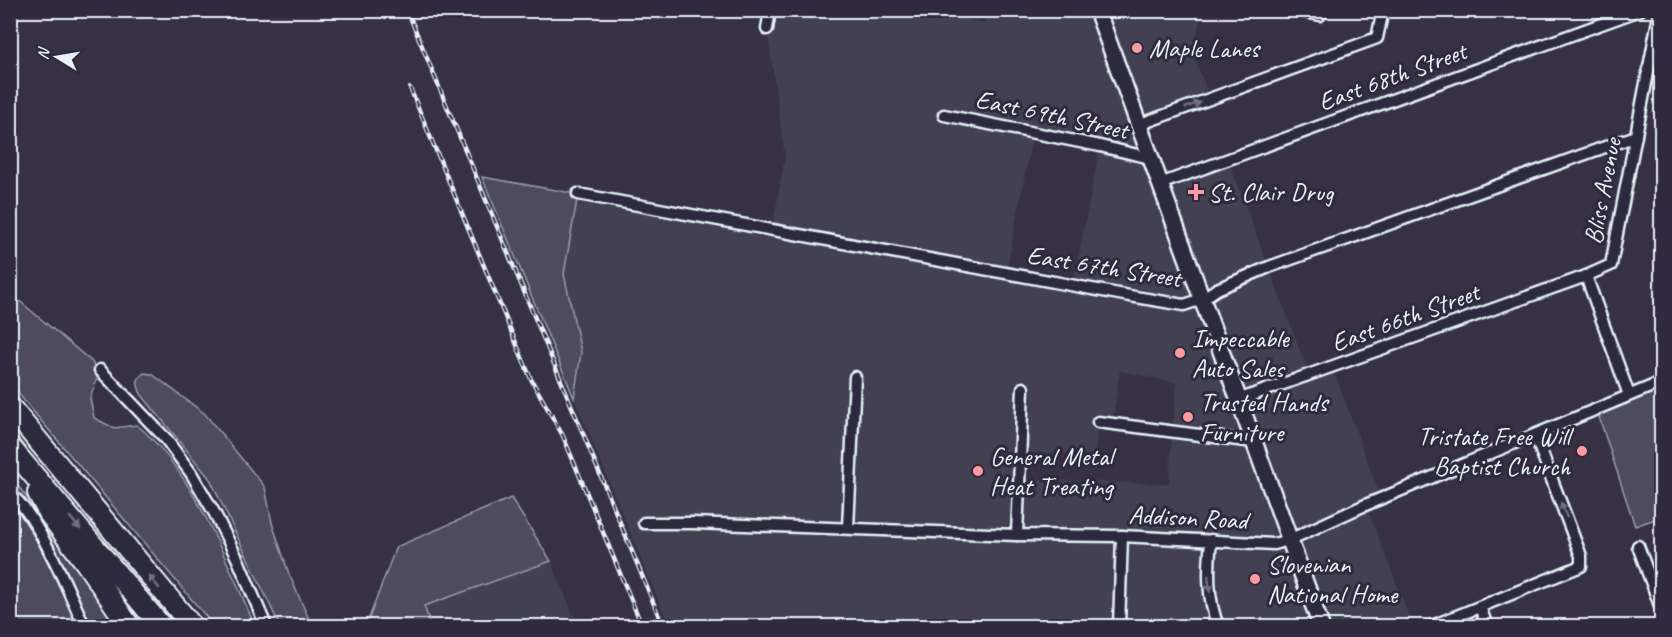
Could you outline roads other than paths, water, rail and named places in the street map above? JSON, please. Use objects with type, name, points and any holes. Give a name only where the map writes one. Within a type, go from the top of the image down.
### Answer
[{"type":"highway","points":[[10,406],[192,627]]},
{"type":"highway","points":[[10,447],[50,515],[129,627]]},
{"type":"highway","points":[[10,447],[161,627]]},
{"type":"main road","points":[[1097,10],[1321,627]]},
{"type":"street","points":[[767,29],[770,10]]},
{"type":"street","points":[[1294,10],[1320,15]]},
{"type":"street","name":"East 69th Street","points":[[1138,125],[1377,38],[1383,10]]},
{"type":"street","name":"East 68th Street","points":[[1160,184],[1640,10]]},
{"type":"street","name":"Bliss Avenue","points":[[1629,395],[1586,276],[1611,265],[1660,10]]},
{"type":"street","name":"East 69th Street","points":[[944,115],[1150,158]]},
{"type":"street","name":"East 67th Street","points":[[578,194],[1184,305],[1202,299],[1217,289],[1269,267],[1636,136]]},
{"type":"street","name":"East 66th Street","points":[[1239,400],[1586,276]]},
{"type":"street","points":[[100,370],[166,439],[191,473],[238,560],[266,627]]},
{"type":"street","points":[[848,528],[855,377]]},
{"type":"street","name":"Addison Road","points":[[644,522],[1017,535],[1122,536],[1274,544],[1289,540],[1363,506],[1662,382]]},
{"type":"street","points":[[1017,535],[1023,388]]},
{"type":"street","points":[[1098,422],[1254,442]]},
{"type":"street","points":[[1432,627],[1581,566],[1581,556],[1535,435]]},
{"type":"street","points":[[10,495],[24,508],[45,543],[84,627]]},
{"type":"street","points":[[1119,627],[1122,536]]},
{"type":"street","points":[[1211,540],[1208,576],[1212,612],[1218,627]]},
{"type":"street","points":[[1638,546],[1662,611]]},
{"type":"street","points":[[1480,607],[1487,627]]},
{"type":"railway","points":[[407,10],[663,626]]},
{"type":"railway","points":[[410,88],[531,379],[563,436],[642,626]]},
{"type":"place","name":"Maple Lanes","points":[[1137,48]]},
{"type":"place","name":"St. Clair Drug","points":[[1196,192]]},
{"type":"place","name":"Impeccable Auto Sales","points":[[1180,353]]},
{"type":"place","name":"Trusted Hands Furniture","points":[[1188,417]]},
{"type":"place","name":"Tristate Free Will Baptist Church","points":[[1582,451]]},
{"type":"place","name":"General Metal Heat Treating","points":[[978,471]]},
{"type":"place","name":"Slovenian National Home","points":[[1255,579]]}]
